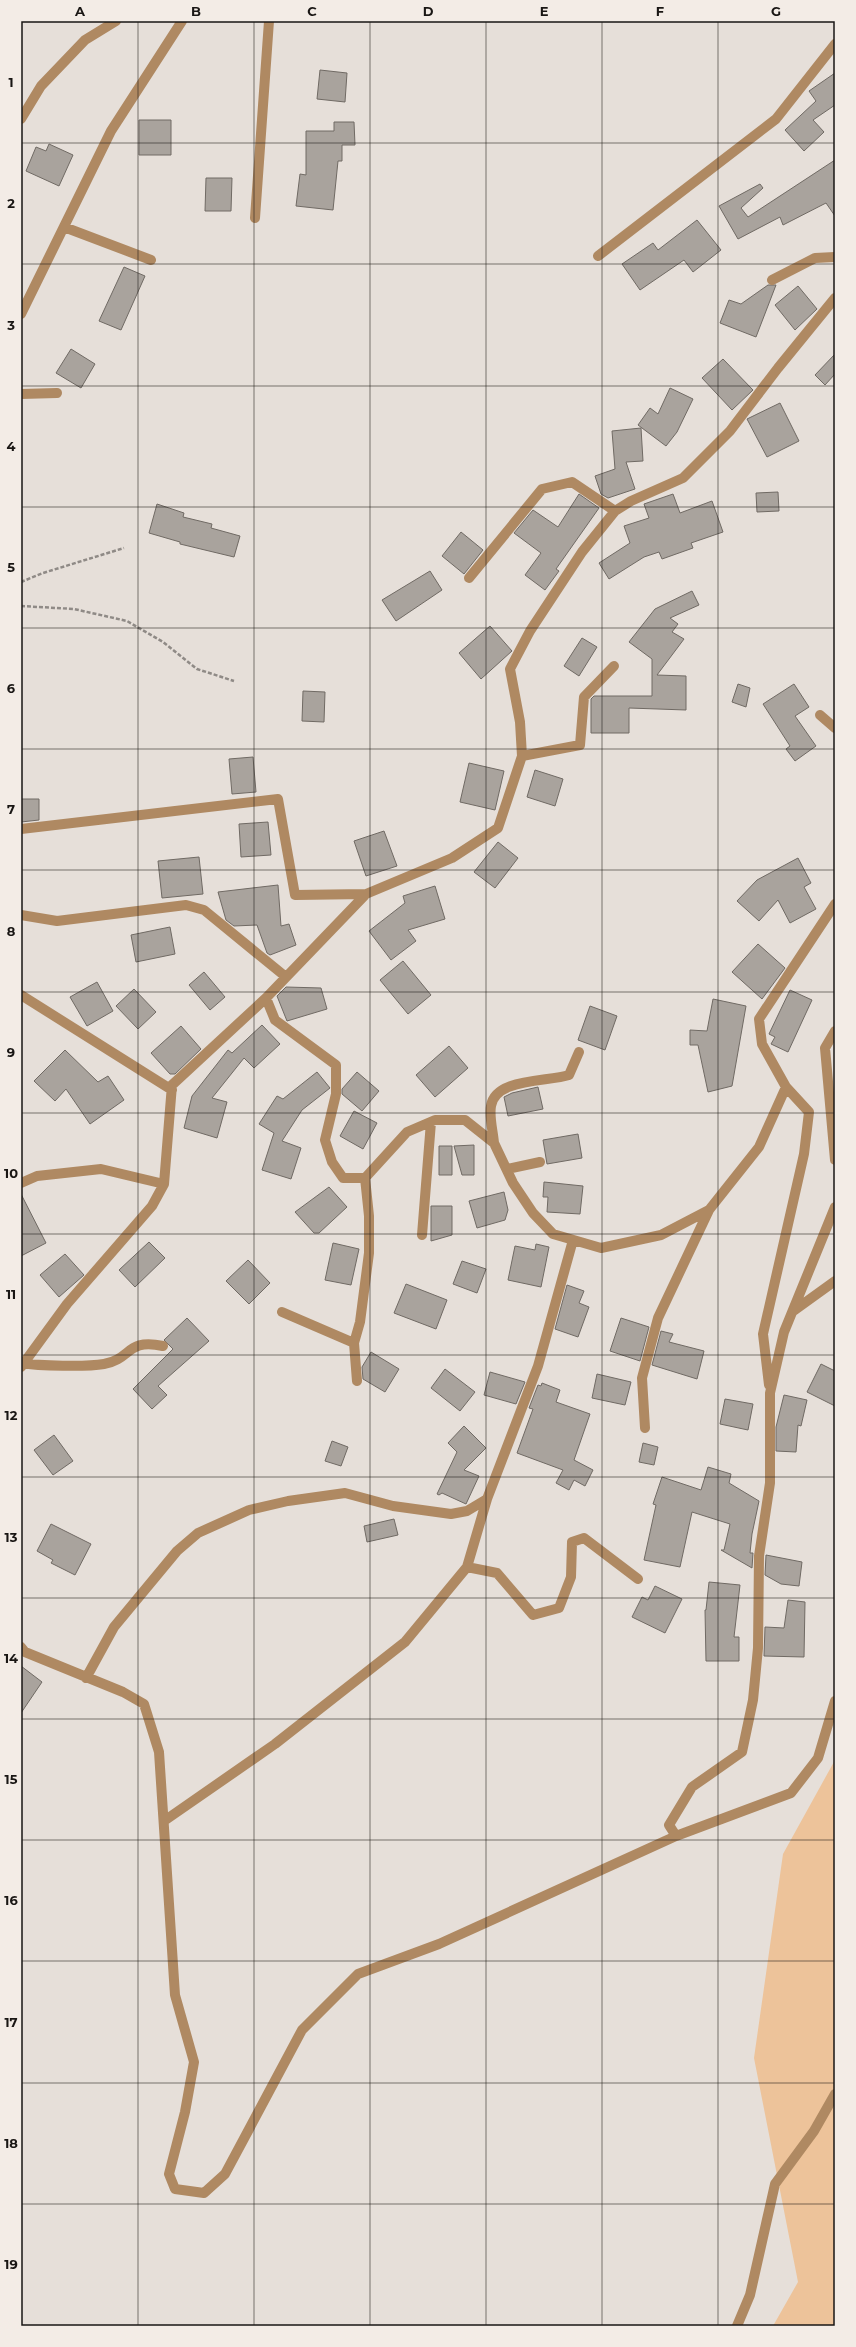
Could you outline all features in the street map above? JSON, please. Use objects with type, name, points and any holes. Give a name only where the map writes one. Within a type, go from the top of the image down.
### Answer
[{"type":"street","points":[[21,119],[41,86],[86,40],[116,21]]},
{"type":"street","points":[[21,314],[112,131],[182,21]]},
{"type":"street","points":[[255,218],[269,21]]},
{"type":"street","points":[[598,256],[776,119],[835,44]]},
{"type":"street","points":[[64,227],[151,260]]},
{"type":"street","points":[[772,280],[815,258],[835,257]]},
{"type":"street","points":[[21,829],[278,800],[295,895],[366,894],[452,858],[498,828],[522,756],[520,722],[510,669],[530,631],[582,552],[615,511],[631,501],[683,478],[730,431],[778,368],[835,298]]},
{"type":"street","points":[[21,394],[57,393]]},
{"type":"street","points":[[469,578],[542,489],[572,482],[615,511]]},
{"type":"street","points":[[522,756],[580,745],[584,697],[614,666]]},
{"type":"street","points":[[820,715],[835,728]]},
{"type":"street","points":[[22,1365],[67,1304],[152,1206],[164,1184],[172,1085],[266,998],[366,894]]},
{"type":"street","points":[[676,1836],[669,1825],[692,1787],[742,1752],[753,1700],[758,1648],[759,1556],[770,1483],[770,1393],[763,1334],[804,1154],[808,1112],[786,1087],[762,1044],[759,1019],[835,904]]},
{"type":"street","points":[[21,915],[57,920],[186,905],[204,910],[286,977]]},
{"type":"street","points":[[21,995],[172,1090]]},
{"type":"street","points":[[266,998],[275,1020],[336,1064],[336,1094],[325,1140],[332,1162],[343,1178],[365,1178],[407,1132],[432,1122],[465,1120],[494,1143]]},
{"type":"street","points":[[835,1031],[825,1048],[835,1160]]},
{"type":"street","points":[[579,1052],[569,1075],[511,1085],[501,1089],[494,1096],[491,1107],[494,1143],[532,1213],[553,1234],[601,1248],[661,1235],[709,1210]]},
{"type":"street","points":[[645,1428],[642,1378],[658,1318],[709,1210],[759,1147],[786,1087]]},
{"type":"street","points":[[422,1235],[432,1122]]},
{"type":"street","points":[[507,1169],[540,1162]]},
{"type":"street","points":[[21,1183],[37,1176],[101,1169],[164,1184]]},
{"type":"street","points":[[357,1381],[354,1343],[360,1322],[369,1253],[369,1216],[365,1178]]},
{"type":"street","points":[[770,1393],[784,1332],[835,1207]]},
{"type":"street","points":[[164,1821],[275,1744],[405,1642],[467,1567],[487,1499],[538,1366],[573,1240]]},
{"type":"street","points":[[792,1312],[835,1281]]},
{"type":"street","points":[[282,1312],[354,1343]]},
{"type":"street","points":[[22,1365],[100,1365],[114,1361],[141,1344],[163,1346]]},
{"type":"street","points":[[86,1678],[114,1627],[177,1550],[198,1533],[249,1510],[288,1501],[345,1493],[393,1506],[451,1514],[467,1511],[487,1499]]},
{"type":"street","points":[[467,1567],[497,1573],[533,1615],[559,1608],[571,1577],[572,1542],[584,1538],[638,1579]]},
{"type":"street","points":[[21,1647],[25,1652],[123,1692],[144,1704],[159,1752],[175,1995],[194,2062],[185,2112],[168,2174],[175,2189],[204,2193],[225,2174],[302,2030],[358,1974],[439,1944],[676,1836],[791,1793],[818,1758],[835,1701]]},
{"type":"street","points":[[737,2326],[750,2295],[775,2184],[814,2131],[835,2094]]},
{"type":"path","points":[[21,582],[43,573],[124,548]]},
{"type":"path","points":[[21,606],[74,608],[127,621],[164,642],[197,669],[234,681]]},
{"type":"shaded area","points":[[835,1760],[835,2326],[773,2326],[798,2282],[754,2058],[783,1854]]},
{"type":"building","points":[[320,70],[347,73],[345,102],[317,99]]},
{"type":"building","points":[[835,73],[835,105],[813,120],[824,132],[804,151],[785,130],[816,101],[809,91]]},
{"type":"building","points":[[139,120],[171,120],[171,155],[139,155]]},
{"type":"building","points":[[334,122],[354,122],[355,145],[342,145],[342,161],[338,161],[333,210],[296,206],[300,174],[306,175],[306,131],[334,131]]},
{"type":"building","points":[[49,144],[73,155],[59,186],[26,171],[36,147],[46,151]]},
{"type":"building","points":[[835,160],[835,216],[826,203],[783,225],[780,217],[738,239],[719,206],[760,184],[763,188],[741,208],[748,217]]},
{"type":"building","points":[[206,178],[232,178],[231,211],[205,211]]},
{"type":"building","points":[[697,220],[721,250],[693,272],[684,260],[640,290],[622,264],[653,243],[658,250]]},
{"type":"building","points":[[124,267],[145,276],[121,330],[99,321]]},
{"type":"building","points":[[768,285],[776,285],[756,337],[720,323],[729,300],[741,304]]},
{"type":"building","points":[[798,286],[817,309],[795,330],[775,305]]},
{"type":"building","points":[[71,349],[95,364],[81,388],[56,373]]},
{"type":"building","points":[[835,354],[835,374],[825,385],[815,375]]},
{"type":"building","points":[[723,359],[753,390],[732,410],[702,378]]},
{"type":"building","points":[[670,388],[693,399],[677,432],[666,446],[638,425],[650,408],[658,414]]},
{"type":"building","points":[[780,403],[799,441],[767,457],[747,419]]},
{"type":"building","points":[[641,428],[643,461],[626,462],[635,489],[608,498],[601,494],[595,476],[615,469],[612,431]]},
{"type":"building","points":[[778,492],[779,511],[757,512],[756,493]]},
{"type":"building","points":[[579,494],[599,508],[556,569],[559,571],[545,590],[525,575],[541,553],[514,533],[533,510],[558,527]]},
{"type":"building","points":[[673,494],[680,513],[712,501],[723,532],[691,543],[693,548],[662,559],[659,552],[644,557],[609,579],[599,563],[630,543],[624,526],[649,518],[644,504]]},
{"type":"building","points":[[157,504],[184,513],[183,517],[212,524],[211,528],[240,536],[234,557],[180,544],[180,542],[149,533]]},
{"type":"building","points":[[461,532],[483,550],[464,574],[442,556]]},
{"type":"building","points":[[430,571],[442,590],[396,621],[382,600]]},
{"type":"building","points":[[692,591],[699,605],[670,618],[678,624],[672,632],[684,639],[657,675],[686,676],[686,710],[629,708],[629,733],[591,733],[591,699],[594,696],[652,696],[652,659],[629,642],[655,609]]},
{"type":"building","points":[[490,626],[512,651],[481,679],[459,653]]},
{"type":"building","points":[[582,638],[597,647],[579,676],[564,666]]},
{"type":"building","points":[[738,684],[750,688],[746,707],[732,702]]},
{"type":"building","points":[[794,684],[809,707],[795,716],[816,746],[795,761],[786,749],[790,746],[763,704]]},
{"type":"building","points":[[303,691],[325,692],[324,722],[302,721]]},
{"type":"building","points":[[253,757],[256,792],[232,794],[229,759]]},
{"type":"building","points":[[469,763],[504,771],[495,810],[460,802]]},
{"type":"building","points":[[535,770],[563,779],[555,806],[527,797]]},
{"type":"building","points":[[21,799],[39,799],[39,820],[21,822]]},
{"type":"building","points":[[268,822],[271,855],[241,857],[239,824]]},
{"type":"building","points":[[384,831],[397,866],[366,876],[354,841]]},
{"type":"building","points":[[498,842],[518,858],[495,888],[474,872]]},
{"type":"building","points":[[199,857],[203,894],[162,898],[158,861]]},
{"type":"building","points":[[798,858],[811,883],[804,887],[816,909],[790,923],[778,900],[759,921],[737,901],[757,880]]},
{"type":"building","points":[[278,885],[281,926],[289,924],[296,945],[270,955],[267,953],[257,925],[234,926],[226,920],[218,892]]},
{"type":"building","points":[[435,886],[445,919],[408,930],[416,941],[391,960],[369,931],[405,903],[403,896]]},
{"type":"building","points":[[170,927],[175,954],[136,962],[131,935]]},
{"type":"building","points":[[758,944],[785,968],[762,999],[732,972]]},
{"type":"building","points":[[403,961],[431,995],[408,1014],[380,980]]},
{"type":"building","points":[[204,972],[225,997],[210,1010],[189,985]]},
{"type":"building","points":[[97,982],[113,1011],[87,1026],[70,997]]},
{"type":"building","points":[[286,987],[321,988],[327,1009],[287,1021],[277,996]]},
{"type":"building","points":[[134,989],[156,1012],[138,1029],[116,1006]]},
{"type":"building","points":[[790,990],[812,1000],[788,1052],[771,1044],[775,1037],[769,1034]]},
{"type":"building","points":[[713,999],[746,1006],[732,1086],[708,1092],[698,1045],[690,1045],[690,1030],[707,1031]]},
{"type":"building","points":[[590,1006],[617,1016],[605,1050],[578,1040]]},
{"type":"building","points":[[262,1025],[280,1044],[254,1068],[244,1058],[212,1098],[227,1102],[217,1138],[184,1128],[192,1096],[228,1050],[232,1053]]},
{"type":"building","points":[[181,1026],[201,1049],[175,1074],[170,1074],[151,1053]]},
{"type":"building","points":[[449,1046],[468,1068],[435,1097],[416,1075]]},
{"type":"building","points":[[65,1050],[98,1082],[108,1076],[124,1100],[90,1124],[66,1089],[55,1101],[34,1081]]},
{"type":"building","points":[[317,1072],[330,1088],[302,1110],[282,1141],[301,1148],[291,1179],[262,1170],[274,1133],[259,1124],[277,1096],[283,1099]]},
{"type":"building","points":[[357,1072],[379,1091],[362,1111],[342,1094],[342,1089]]},
{"type":"building","points":[[538,1087],[543,1109],[508,1116],[504,1097],[512,1093]]},
{"type":"building","points":[[354,1111],[377,1123],[363,1149],[340,1136]]},
{"type":"building","points":[[578,1134],[582,1158],[547,1164],[543,1140]]},
{"type":"building","points":[[474,1145],[474,1175],[462,1175],[454,1146]]},
{"type":"building","points":[[439,1146],[452,1146],[452,1175],[439,1175]]},
{"type":"building","points":[[544,1182],[583,1186],[580,1214],[547,1212],[548,1197],[543,1197]]},
{"type":"building","points":[[329,1187],[347,1207],[319,1233],[314,1233],[295,1212]]},
{"type":"building","points":[[504,1192],[508,1210],[505,1220],[477,1228],[469,1201]]},
{"type":"building","points":[[21,1194],[46,1243],[21,1256]]},
{"type":"building","points":[[431,1206],[452,1206],[452,1235],[431,1241]]},
{"type":"building","points":[[149,1242],[165,1258],[135,1287],[119,1270]]},
{"type":"building","points":[[333,1243],[359,1249],[351,1285],[325,1280]]},
{"type":"building","points":[[536,1244],[549,1247],[541,1287],[508,1280],[515,1246],[535,1250]]},
{"type":"building","points":[[65,1254],[84,1275],[59,1297],[40,1275]]},
{"type":"building","points":[[248,1260],[270,1283],[249,1304],[226,1281]]},
{"type":"building","points":[[462,1261],[486,1269],[477,1293],[453,1284]]},
{"type":"building","points":[[406,1284],[447,1300],[436,1329],[394,1313]]},
{"type":"building","points":[[567,1285],[584,1291],[579,1303],[589,1307],[578,1337],[555,1329]]},
{"type":"building","points":[[187,1318],[209,1341],[158,1386],[167,1395],[152,1409],[133,1389],[173,1349],[164,1340]]},
{"type":"building","points":[[621,1318],[649,1327],[640,1361],[610,1351]]},
{"type":"building","points":[[661,1331],[673,1334],[669,1342],[704,1351],[697,1379],[652,1365]]},
{"type":"building","points":[[371,1352],[399,1369],[385,1392],[363,1379],[362,1367]]},
{"type":"building","points":[[821,1364],[835,1371],[835,1406],[807,1392]]},
{"type":"building","points":[[445,1369],[475,1392],[460,1411],[431,1388]]},
{"type":"building","points":[[490,1372],[525,1382],[516,1404],[484,1395]]},
{"type":"building","points":[[597,1374],[631,1382],[625,1405],[592,1398]]},
{"type":"building","points":[[542,1383],[560,1390],[556,1402],[590,1414],[574,1460],[593,1470],[585,1486],[574,1480],[569,1490],[556,1483],[563,1470],[517,1453],[533,1409],[529,1408],[538,1385],[541,1386]]},
{"type":"building","points":[[784,1395],[807,1400],[801,1426],[798,1425],[796,1452],[776,1451],[776,1427]]},
{"type":"building","points":[[725,1399],[753,1404],[748,1430],[720,1424]]},
{"type":"building","points":[[464,1426],[486,1448],[464,1470],[479,1476],[466,1504],[442,1493],[439,1495],[437,1494],[457,1452],[448,1443]]},
{"type":"building","points":[[54,1435],[73,1461],[53,1475],[34,1450]]},
{"type":"building","points":[[332,1441],[348,1447],[341,1466],[325,1461]]},
{"type":"building","points":[[643,1443],[658,1447],[654,1465],[639,1462]]},
{"type":"building","points":[[708,1467],[731,1474],[729,1483],[759,1501],[752,1534],[750,1553],[753,1553],[752,1568],[721,1550],[724,1550],[730,1524],[692,1512],[680,1567],[644,1560],[656,1505],[653,1504],[662,1477],[701,1490]]},
{"type":"building","points":[[394,1519],[398,1535],[367,1542],[364,1526]]},
{"type":"building","points":[[51,1524],[91,1544],[75,1575],[51,1563],[53,1560],[37,1551]]},
{"type":"building","points":[[766,1555],[802,1562],[799,1586],[781,1584],[765,1575]]},
{"type":"building","points":[[709,1582],[740,1585],[734,1637],[739,1637],[739,1661],[706,1661],[705,1610]]},
{"type":"building","points":[[655,1586],[682,1599],[665,1633],[632,1617],[642,1597],[648,1600]]},
{"type":"building","points":[[788,1600],[805,1602],[804,1657],[764,1656],[765,1627],[784,1628]]},
{"type":"building","points":[[21,1666],[42,1682],[21,1713]]}]
